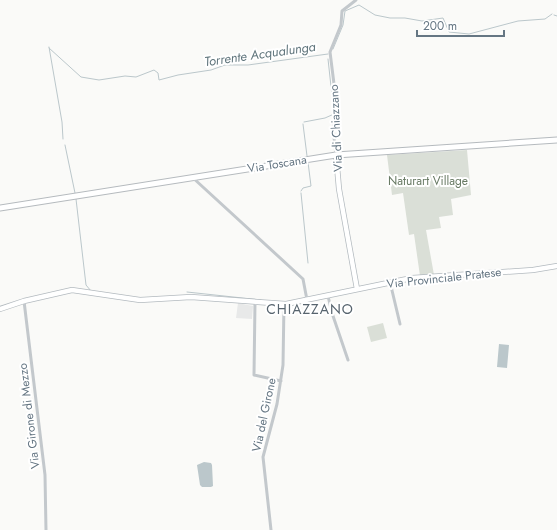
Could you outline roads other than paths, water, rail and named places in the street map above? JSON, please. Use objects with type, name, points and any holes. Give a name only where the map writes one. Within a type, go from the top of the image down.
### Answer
[{"type":"main road","name":"Via Toscana","points":[[0,208],[336,155],[557,140]]},
{"type":"street","name":"Via di Chiazzano","points":[[356,0],[342,11],[341,25],[330,50],[337,108],[333,128],[339,189],[357,289]]},
{"type":"street","points":[[192,177],[304,280],[307,300]]},
{"type":"street","name":"Via Provinciale Pratese","points":[[0,309],[24,301],[61,292],[78,290],[140,300],[191,297],[284,304],[390,282],[419,278],[533,270],[557,266]]},
{"type":"street","points":[[390,282],[400,324]]},
{"type":"street","points":[[328,296],[332,313],[348,360]]},
{"type":"street","name":"Via Girone di Mezzo","points":[[24,301],[45,475],[46,530]]},
{"type":"street","points":[[255,302],[254,375],[281,381]]},
{"type":"street","name":"Via del Girone","points":[[271,530],[263,457],[281,381],[284,355],[284,304]]},
{"type":"waterway","points":[[333,49],[343,25],[345,11],[359,5],[375,15],[390,18],[405,18],[422,21],[443,18],[449,32],[469,34],[518,21],[545,19],[552,14]]},
{"type":"waterway","points":[[49,47],[62,122],[63,139]]},
{"type":"waterway","name":"Torrente Acqualunga","points":[[49,48],[81,77],[99,80],[125,76],[136,77],[154,70],[158,73],[159,80],[178,75],[211,70],[225,65],[248,65],[328,54]]},
{"type":"waterway","points":[[304,122],[325,118],[334,114],[328,59]]},
{"type":"waterway","points":[[303,124],[307,156]]},
{"type":"waterway","points":[[65,145],[75,193]]},
{"type":"waterway","points":[[301,191],[303,188],[311,186],[308,162]]},
{"type":"waterway","points":[[301,193],[308,263]]},
{"type":"waterway","points":[[76,199],[86,285],[91,291]]},
{"type":"waterway","points":[[187,292],[261,300]]},
{"type":"district","name":"CHIAZZANO","points":[[310,309]]},
{"type":"park label","name":"Naturart Village","points":[[428,181]]}]
